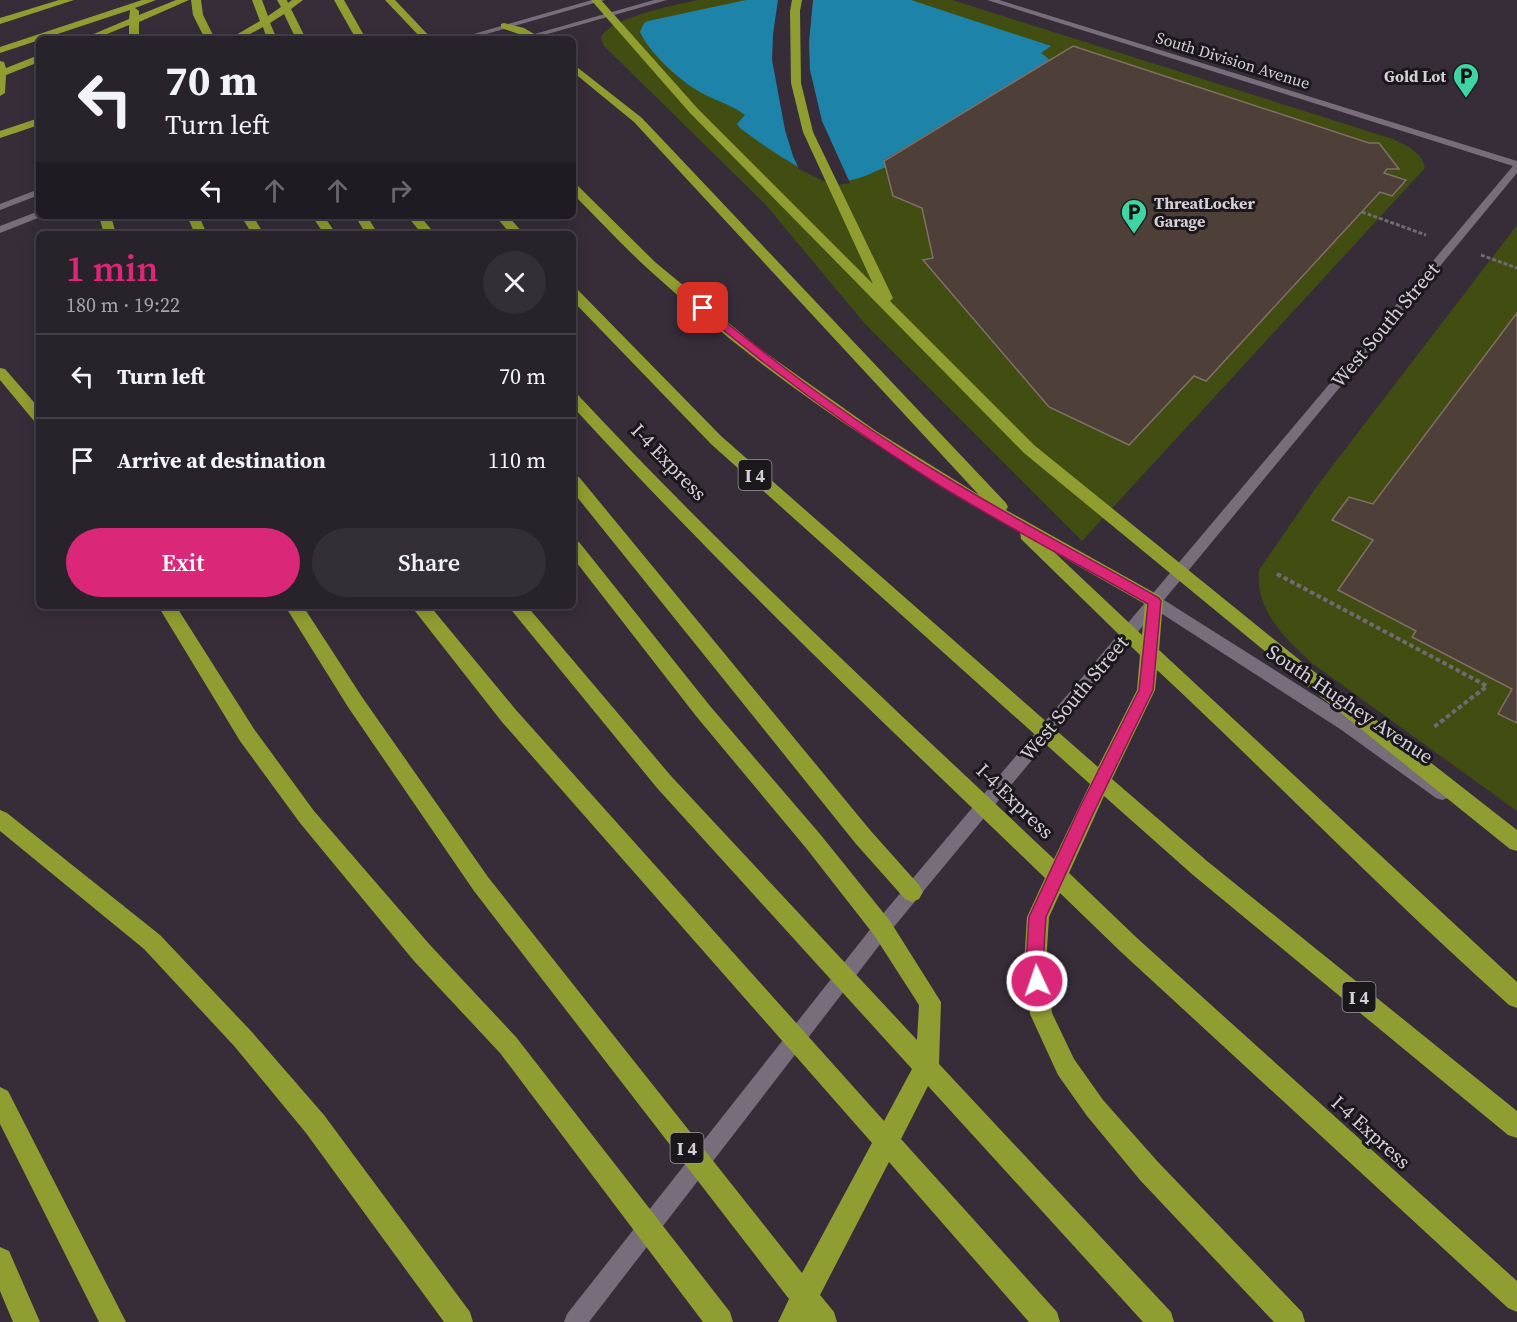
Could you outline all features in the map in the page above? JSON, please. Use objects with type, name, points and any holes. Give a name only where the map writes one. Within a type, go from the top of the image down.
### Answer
[{"type":"highway","points":[[0,21],[69,0]]},
{"type":"highway","points":[[75,36],[77,0]]},
{"type":"highway","points":[[134,0],[134,36]]},
{"type":"highway","points":[[42,36],[151,0]]},
{"type":"highway","points":[[94,36],[184,0]]},
{"type":"highway","points":[[196,0],[198,15],[208,36]]},
{"type":"highway","points":[[257,0],[271,36]]},
{"type":"highway","points":[[282,0],[300,36]]},
{"type":"highway","points":[[240,36],[264,24],[298,0]]},
{"type":"highway","points":[[339,0],[360,36]]},
{"type":"highway","points":[[390,0],[424,36]]},
{"type":"highway","points":[[596,0],[694,111],[1029,449],[1301,671],[1517,842]]},
{"type":"highway","points":[[797,0],[795,10],[796,83],[808,132],[891,311]]},
{"type":"highway","points":[[504,26],[533,36]]},
{"type":"highway","points":[[0,50],[36,38]]},
{"type":"highway","points":[[0,74],[36,59]]},
{"type":"highway","points":[[0,64],[2,80],[0,93]]},
{"type":"highway","points":[[576,69],[638,120],[944,450],[1065,573],[1280,773],[1467,954],[1517,997]]},
{"type":"highway","points":[[0,135],[36,123]]},
{"type":"highway","points":[[576,190],[651,265],[737,337],[871,435],[941,480],[1154,601],[1146,690],[1038,917],[1035,965],[1041,1014],[1066,1067],[1095,1107],[1149,1171],[1292,1322]]},
{"type":"highway","points":[[416,219],[426,231]]},
{"type":"highway","points":[[504,219],[515,231]]},
{"type":"highway","name":"I 4","points":[[576,296],[716,440],[947,646],[1200,868],[1517,1126]]},
{"type":"highway","points":[[0,372],[36,414]]},
{"type":"highway","name":"I-4 Express","points":[[576,401],[652,482],[876,704],[1129,945],[1517,1299]]},
{"type":"highway","points":[[576,485],[863,837],[912,892]]},
{"type":"highway","points":[[576,550],[703,711],[813,841],[882,928],[930,1002],[928,1063],[791,1322]]},
{"type":"highway","points":[[169,609],[248,735],[307,817],[422,953],[508,1045],[720,1322]]},
{"type":"highway","name":"I 4","points":[[296,609],[355,702],[481,884],[824,1322]]},
{"type":"highway","points":[[422,609],[508,716],[663,887],[1047,1322]]},
{"type":"highway","points":[[520,609],[664,782],[1161,1322]]},
{"type":"highway","points":[[0,819],[152,942],[236,1031],[315,1124],[460,1322]]},
{"type":"highway","points":[[0,1099],[113,1322]]},
{"type":"highway","points":[[0,1260],[27,1322]]},
{"type":"main road","points":[[471,36],[601,0]]},
{"type":"main road","points":[[539,36],[663,0]]},
{"type":"main road","name":"South Division Avenue","points":[[991,0],[1517,165]]},
{"type":"main road","name":"West South Street","points":[[575,1322],[882,928],[1517,165]]},
{"type":"main road","points":[[0,207],[36,193]]},
{"type":"main road","points":[[0,230],[36,215]]},
{"type":"main road","name":"South Hughey Avenue","points":[[1154,601],[1346,724],[1517,849]]},
{"type":"path","points":[[1277,574],[1487,686],[1434,727]]},
{"type":"green space","points":[[698,0],[952,0],[1393,139],[1417,154],[1424,162],[1425,168],[1082,541],[866,325],[766,205],[604,46],[601,38],[617,24],[645,13]]},
{"type":"green space","points":[[1517,225],[1517,811],[1302,654],[1274,623],[1267,611],[1259,584],[1259,570],[1317,486]]},
{"type":"water","points":[[746,0],[911,0],[1051,46],[1041,53],[1050,60],[884,160],[886,167],[849,180],[826,179],[800,168],[740,128],[737,124],[745,115],[701,93],[679,78],[657,56],[640,32],[644,23],[648,21]]},
{"type":"pier","points":[[778,0],[813,0],[809,42],[810,70],[822,121],[850,183],[837,185],[823,181],[799,169],[793,156],[785,130],[772,60]]},
{"type":"building","name":"ThreatLocker Garage","points":[[1073,46],[1369,143],[1379,143],[1399,169],[1387,169],[1384,173],[1406,180],[1392,196],[1380,192],[1206,381],[1194,376],[1129,445],[1049,407],[923,260],[933,258],[922,208],[893,196],[884,161]]},
{"type":"building","points":[[1517,313],[1517,723],[1498,714],[1512,689],[1412,637],[1416,631],[1338,590],[1373,540],[1332,520],[1349,497],[1373,504]]},
{"type":"place","name":"Gold Lot","points":[[1466,99]]},
{"type":"place","name":"ThreatLocker Garage","points":[[1134,235]]},
{"type":"route","points":[[703,308],[754,351],[871,435],[941,480],[1154,601],[1146,690],[1038,917],[1035,965],[1037,981]]}]
